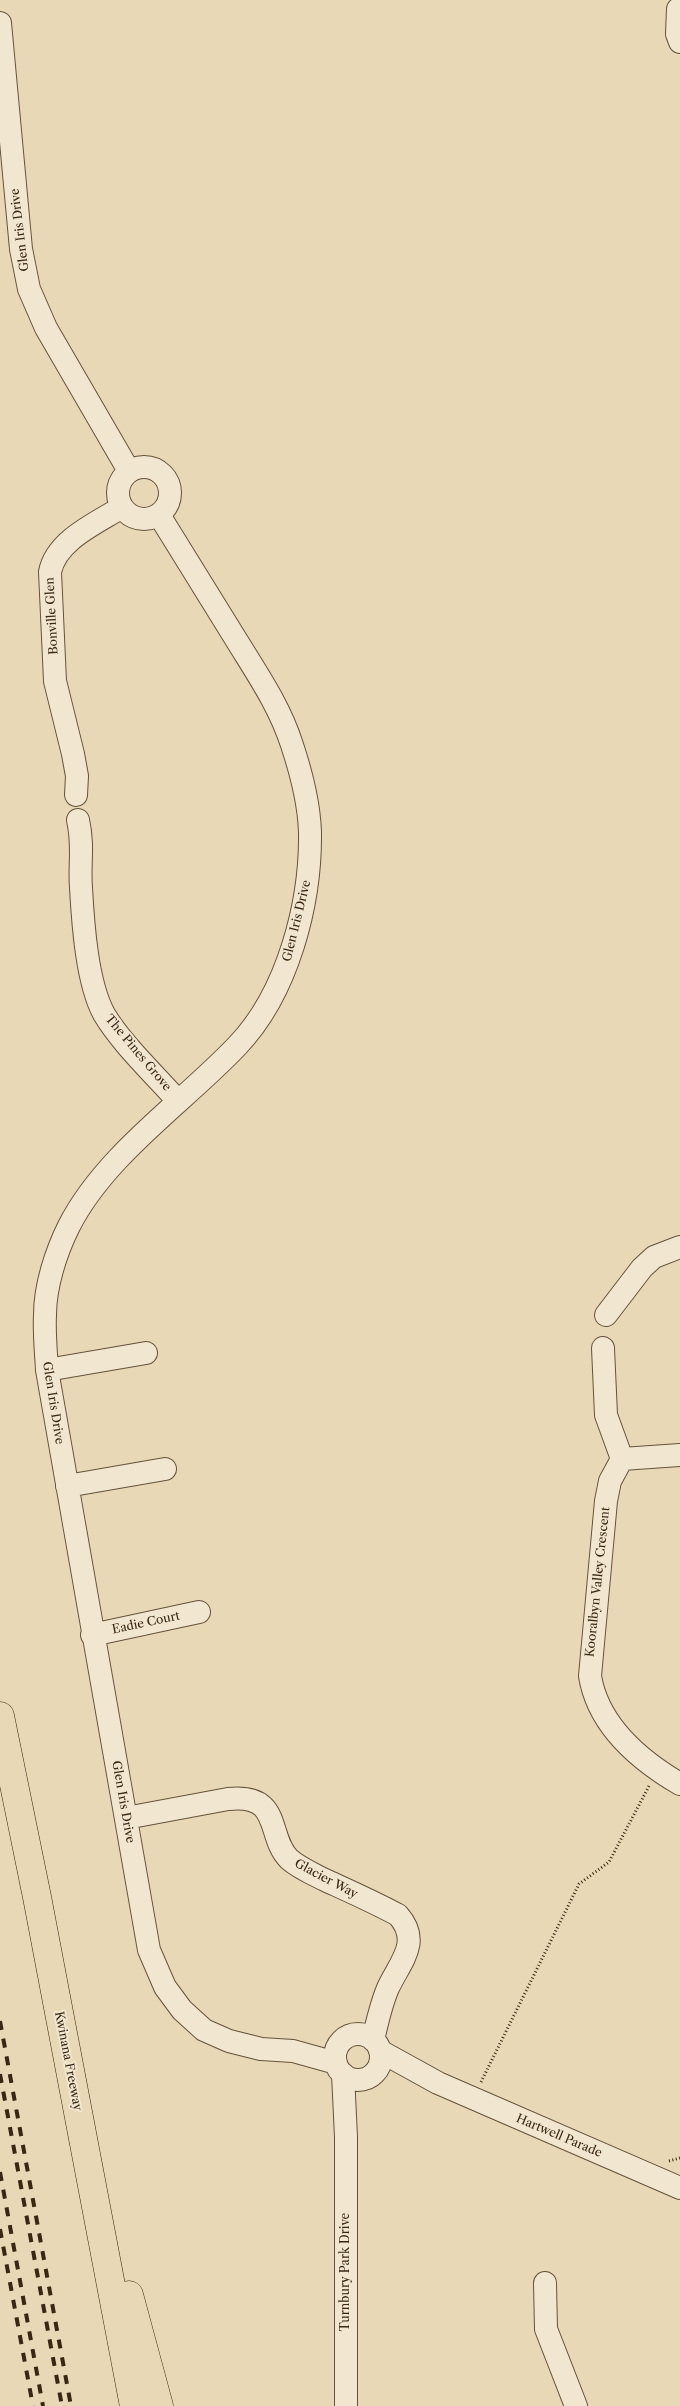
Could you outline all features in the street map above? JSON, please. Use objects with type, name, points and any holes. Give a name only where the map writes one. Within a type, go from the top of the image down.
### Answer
[{"type":"highway","name":"Kwinana Freeway","points":[[0,1716],[37,1897],[134,2406]]},
{"type":"highway","points":[[37,1897],[108,2215],[159,2406]]},
{"type":"street","points":[[678,9],[677,34],[680,42]]},
{"type":"street","name":"Glen Iris Drive","points":[[0,23],[21,249],[29,289],[46,328],[129,471]]},
{"type":"street","points":[[139,467],[150,467],[159,470],[167,478],[171,498],[167,507],[159,515],[150,519],[139,519],[130,515],[122,507],[118,498],[118,488],[122,478],[129,471],[139,467]]},
{"type":"street","name":"Bonville Glen","points":[[76,795],[77,776],[55,680],[49,578],[51,566],[58,554],[69,542],[122,507]]},
{"type":"street","name":"Glen Iris Drive","points":[[159,515],[279,708],[304,787],[310,829],[309,874],[300,922],[287,963],[264,1009],[239,1045],[178,1101],[103,1176],[70,1224],[57,1255],[44,1314],[47,1370],[92,1635],[149,1950],[165,1987],[182,2010],[204,2030],[229,2041],[253,2047],[293,2051]]},
{"type":"street","name":"The Pines Grove","points":[[78,820],[83,841],[81,886],[90,965],[97,998],[113,1028],[178,1101]]},
{"type":"street","points":[[606,1315],[642,1268],[654,1257],[680,1247]]},
{"type":"street","points":[[603,1348],[606,1415],[622,1459],[680,1455]]},
{"type":"street","points":[[47,1370],[146,1353]]},
{"type":"street","name":"Kooralbyn Valley Crescent","points":[[622,1459],[610,1481],[606,1501],[590,1676],[593,1695],[604,1716],[638,1755],[657,1771],[680,1784]]},
{"type":"street","points":[[67,1486],[165,1469]]},
{"type":"street","name":"Eadie Court","points":[[92,1635],[199,1612]]},
{"type":"street","name":"Glacier Way","points":[[126,1818],[240,1798],[254,1802],[265,1809],[272,1818],[283,1851],[290,1859],[313,1874],[398,1915],[407,1926],[409,1934],[407,1953],[388,1989],[358,2057]]},
{"type":"street","name":"Hartwell Parade","points":[[293,2051],[358,2057],[438,2083],[680,2188]]},
{"type":"street","name":"Turnbury Park Drive","points":[[346,2406],[346,2137],[355,2099],[358,2057]]},
{"type":"street","points":[[545,2284],[546,2329],[576,2406]]},
{"type":"path","points":[[474,2099],[579,1884],[609,1862],[657,1771]]},
{"type":"railway","points":[[0,2021],[71,2406]]},
{"type":"railway","points":[[0,2074],[62,2406]]},
{"type":"railway","points":[[0,2172],[43,2406]]},
{"type":"railway","points":[[0,2229],[33,2406]]}]
